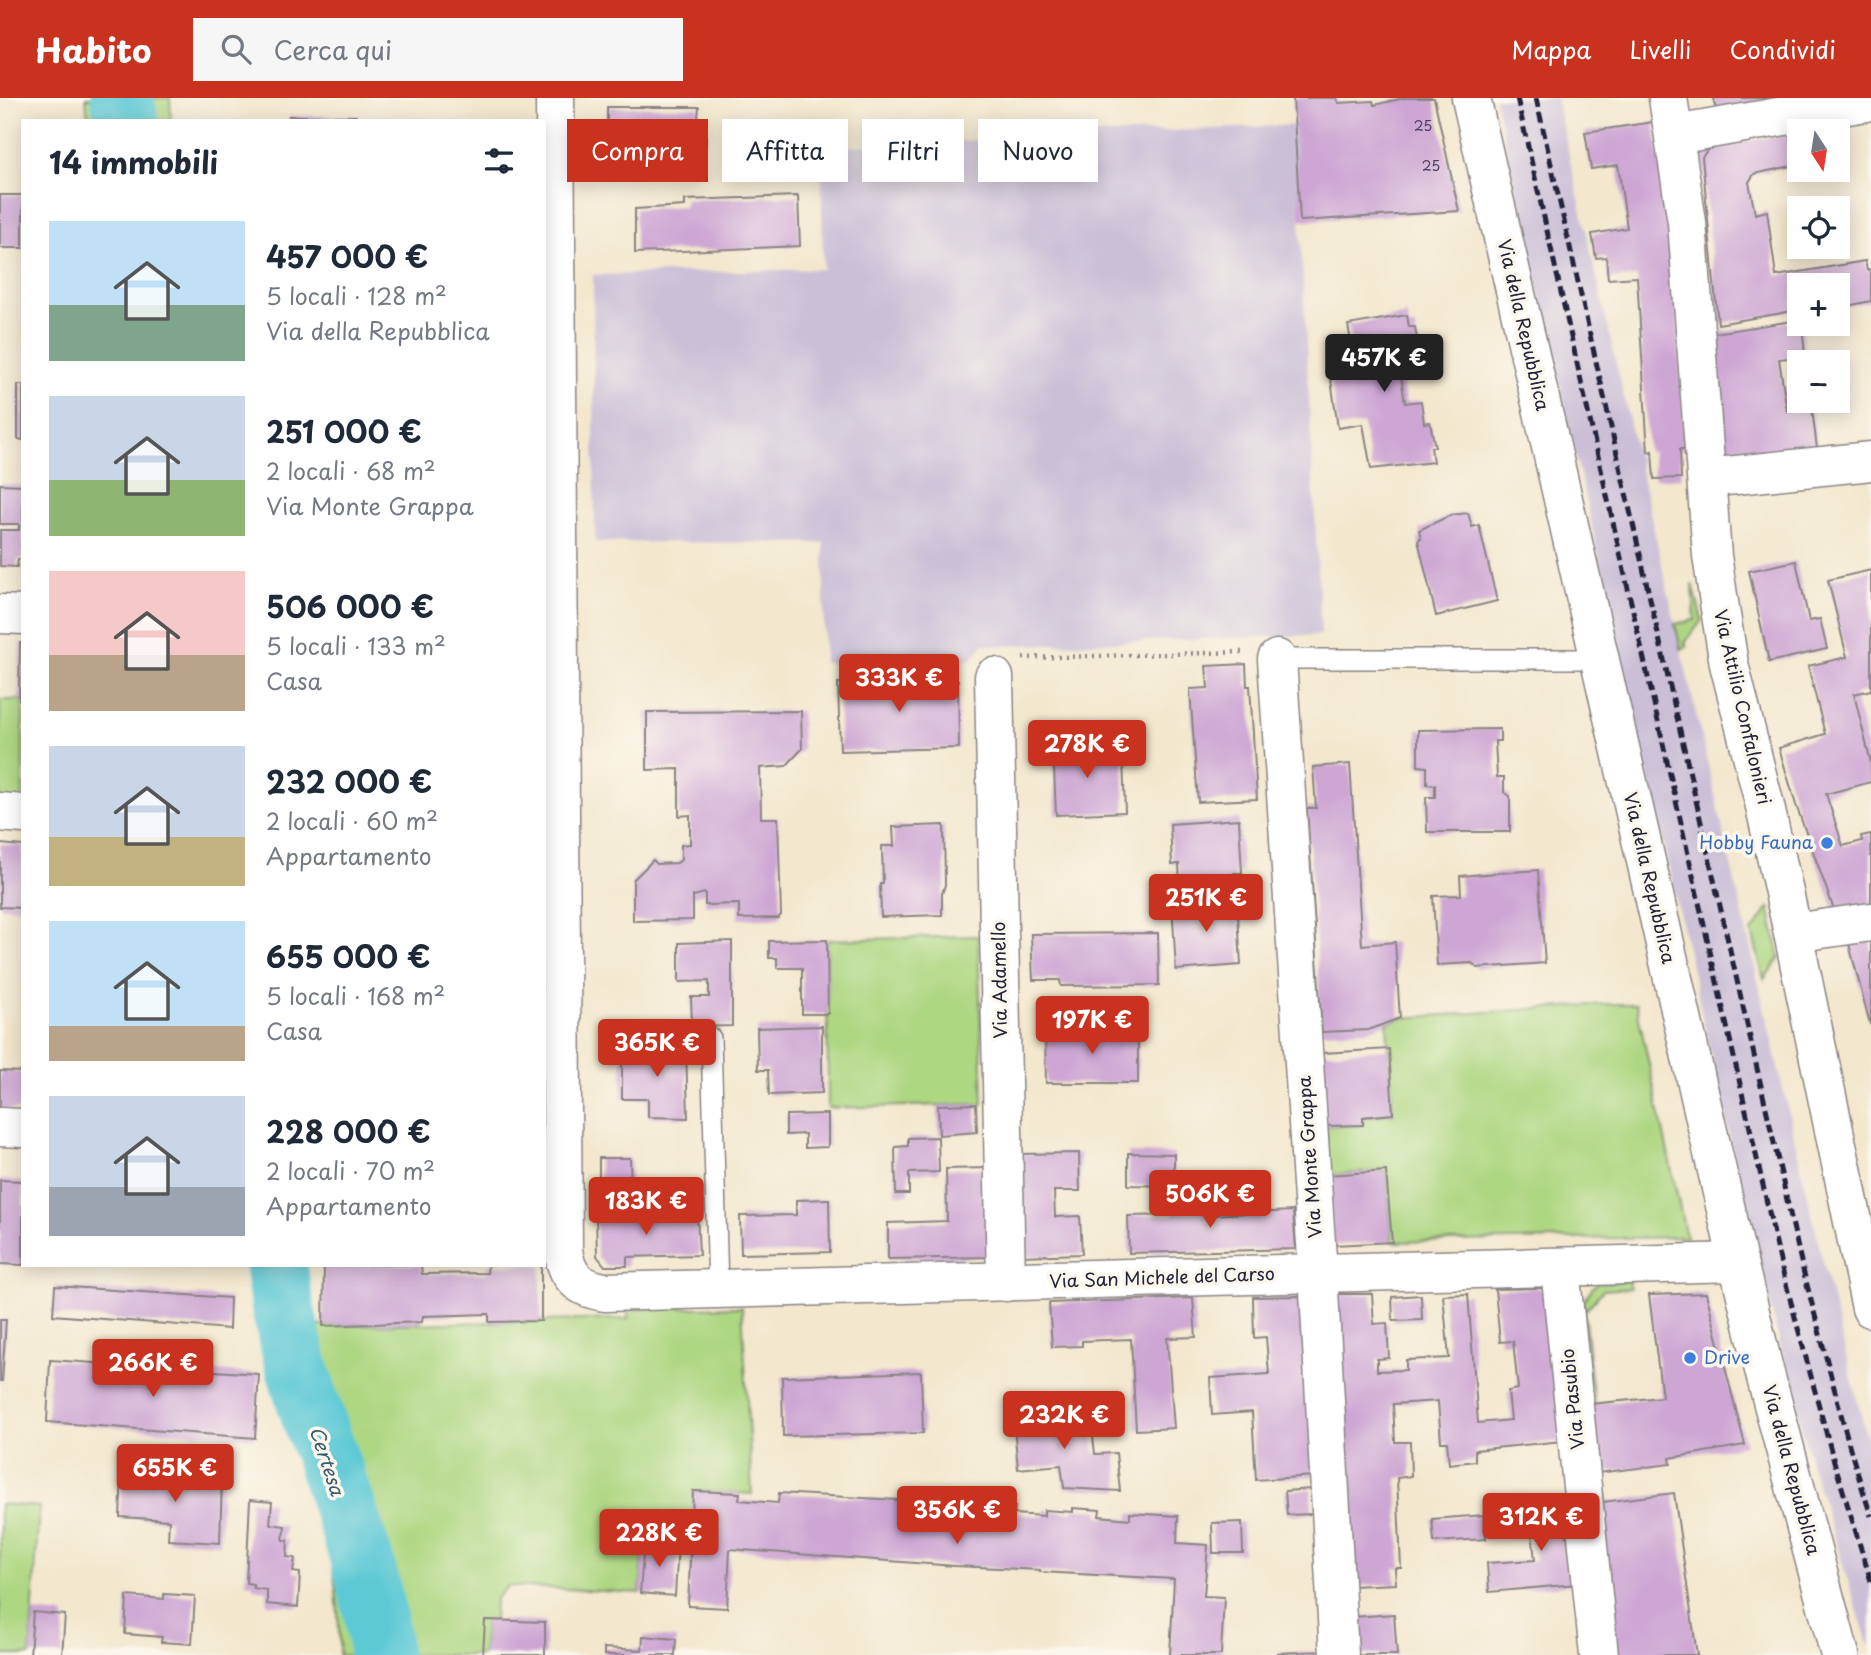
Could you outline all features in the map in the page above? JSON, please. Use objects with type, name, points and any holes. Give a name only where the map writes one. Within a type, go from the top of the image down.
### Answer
[{"type":"street","name":"Via San Michele del Carso","points":[[555,98],[563,1249],[564,1261],[571,1277],[586,1288],[605,1292],[1738,1262]]},
{"type":"street","name":"Via della Repubblica","points":[[1471,98],[1763,1370],[1840,1655]]},
{"type":"street","name":"Via Attilio Confalonieri","points":[[1668,98],[1687,222],[1712,556],[1729,664],[1793,933],[1871,1308]]},
{"type":"street","points":[[1675,135],[1871,101]]},
{"type":"street","points":[[1707,478],[1871,460]]},
{"type":"street","points":[[0,614],[21,615]]},
{"type":"street","name":"Via Monte Grappa","points":[[1277,659],[1318,1273],[1339,1655]]},
{"type":"street","name":"Via Adamello","points":[[994,677],[1006,1282]]},
{"type":"street","points":[[0,812],[21,814]]},
{"type":"street","points":[[1793,933],[1871,922]]},
{"type":"street","points":[[0,1128],[21,1128]]},
{"type":"street","name":"Via Pasubio","points":[[1560,1268],[1599,1655]]},
{"type":"lane","points":[[1277,659],[1598,659]]},
{"type":"lane","points":[[711,1038],[718,1289]]},
{"type":"path","points":[[994,677],[999,667],[1020,658],[1239,652],[1277,659]]},
{"type":"shaded area","points":[[1495,98],[1556,98],[1827,1279],[1871,1455],[1869,1646],[1812,1469],[1749,1222]]},
{"type":"shaded area","points":[[1295,125],[1321,635],[998,646],[983,644],[971,660],[824,663],[824,543],[595,542],[593,275],[823,269],[822,182],[848,182],[848,147],[862,146],[862,182],[964,182],[964,141],[978,140],[978,182],[1098,182],[1098,135]]},
{"type":"green space","points":[[86,98],[106,98],[110,119],[88,119]]},
{"type":"green space","points":[[140,98],[170,98],[171,119],[144,119]]},
{"type":"green space","points":[[1693,584],[1702,620],[1685,643],[1687,647],[1681,649],[1675,624],[1695,620]]},
{"type":"green space","points":[[0,700],[21,700],[21,805],[0,804]]},
{"type":"green space","points":[[1769,908],[1780,958],[1764,979],[1752,932]]},
{"type":"green space","points":[[978,936],[983,1104],[828,1108],[827,940]]},
{"type":"green space","points":[[1636,1004],[1686,1237],[1392,1242],[1386,1171],[1328,1175],[1326,1126],[1363,1125],[1363,1117],[1393,1114],[1387,1023],[1400,1018]]},
{"type":"green space","points":[[288,1267],[301,1267],[309,1326],[628,1319],[628,1309],[742,1307],[752,1494],[694,1491],[691,1544],[644,1542],[640,1593],[508,1586],[495,1599],[494,1620],[485,1620],[483,1655],[398,1655],[391,1604],[348,1464],[304,1340]]},
{"type":"green space","points":[[1628,1281],[1630,1288],[1603,1290],[1584,1312],[1594,1404],[1590,1404],[1583,1301],[1599,1283]]},
{"type":"green space","points":[[306,1449],[345,1576],[351,1602],[356,1655],[339,1655],[337,1604],[330,1551]]},
{"type":"green space","points":[[0,1504],[39,1507],[30,1655],[0,1655]]},
{"type":"building","points":[[1293,98],[1337,98],[1338,103],[1373,101],[1374,105],[1404,98],[1434,98],[1459,211],[1300,221]]},
{"type":"building","points":[[1714,98],[1799,98],[1716,111]]},
{"type":"building","points":[[607,107],[699,107],[698,118],[706,118],[706,119],[607,119]]},
{"type":"building","points":[[289,116],[356,116],[356,119],[289,119]]},
{"type":"building","points":[[1654,122],[1674,253],[1685,449],[1680,449],[1681,478],[1654,479],[1652,451],[1648,452],[1637,277],[1608,279],[1606,257],[1596,258],[1592,234],[1627,228],[1618,165],[1591,169],[1585,132]]},
{"type":"building","points":[[1787,134],[1787,167],[1754,174],[1749,182],[1755,214],[1767,211],[1776,276],[1787,274],[1787,312],[1718,324],[1702,157],[1709,148]]},
{"type":"building","points":[[0,195],[21,195],[21,248],[0,248]]},
{"type":"building","points":[[798,196],[800,246],[635,253],[635,209],[685,206],[685,200]]},
{"type":"building","points":[[1865,261],[1867,270],[1871,269],[1871,301],[1850,305],[1850,273],[1794,273]]},
{"type":"building","points":[[1407,315],[1409,327],[1415,327],[1419,351],[1413,353],[1416,374],[1401,377],[1405,403],[1421,401],[1424,423],[1430,422],[1435,447],[1431,447],[1433,462],[1371,469],[1363,424],[1338,428],[1330,373],[1356,369],[1348,325]]},
{"type":"building","points":[[1787,322],[1787,336],[1803,336],[1804,350],[1787,350],[1787,358],[1779,359],[1787,413],[1813,413],[1817,448],[1722,458],[1708,334]]},
{"type":"building","points":[[18,385],[21,385],[21,440],[18,439]]},
{"type":"building","points":[[0,484],[21,485],[21,559],[18,559],[17,567],[0,566],[0,530],[19,530],[19,524],[0,524]]},
{"type":"building","points":[[1468,513],[1472,527],[1479,525],[1497,601],[1436,616],[1418,540],[1421,538],[1419,530],[1451,515]]},
{"type":"building","points":[[1796,561],[1809,621],[1820,619],[1827,649],[1769,662],[1749,571]]},
{"type":"building","points":[[1871,570],[1871,690],[1854,694],[1871,763],[1871,782],[1826,794],[1843,846],[1862,841],[1861,836],[1871,834],[1871,910],[1836,915],[1796,805],[1779,748],[1825,734],[1808,666],[1847,657],[1828,580]]},
{"type":"building","points":[[20,643],[21,643],[21,700]]},
{"type":"building","points":[[1246,664],[1247,686],[1250,686],[1257,799],[1198,802],[1190,689],[1208,688],[1206,666]]},
{"type":"building","points":[[924,675],[924,681],[958,680],[959,748],[840,751],[838,683],[873,682],[873,676]]},
{"type":"building","points":[[801,711],[802,749],[786,766],[760,768],[761,818],[778,818],[781,915],[778,918],[739,919],[739,904],[705,905],[705,893],[693,896],[693,920],[633,921],[633,880],[653,860],[657,864],[677,863],[681,860],[681,845],[690,844],[690,815],[679,816],[679,769],[647,770],[647,712]]},
{"type":"building","points":[[1500,729],[1500,741],[1495,741],[1497,777],[1504,777],[1504,792],[1510,796],[1510,832],[1427,832],[1426,797],[1435,797],[1435,785],[1427,784],[1427,767],[1418,766],[1418,730]]},
{"type":"building","points":[[1101,743],[1102,758],[1123,757],[1125,812],[1056,815],[1053,744]]},
{"type":"building","points":[[1350,764],[1362,945],[1395,942],[1400,1018],[1368,1030],[1322,1032],[1307,808],[1316,808],[1313,767]]},
{"type":"building","points":[[1239,819],[1242,873],[1234,873],[1234,884],[1180,888],[1179,864],[1172,865],[1170,824]]},
{"type":"building","points":[[944,825],[945,885],[942,915],[881,917],[882,846],[894,846],[893,827]]},
{"type":"building","points":[[0,844],[21,846],[21,908],[0,907]]},
{"type":"building","points":[[1538,870],[1545,963],[1477,968],[1472,963],[1437,965],[1433,896],[1461,895],[1460,876]]},
{"type":"building","points":[[1237,898],[1241,965],[1176,970],[1172,902]]},
{"type":"building","points":[[1158,933],[1159,985],[1061,986],[1060,980],[1033,980],[1031,934]]},
{"type":"building","points":[[827,940],[828,1014],[802,1014],[802,968],[777,968],[777,958],[769,958],[769,941]]},
{"type":"building","points":[[732,941],[732,1026],[692,1027],[691,997],[709,997],[709,981],[679,982],[679,943]]},
{"type":"building","points":[[1871,941],[1871,1024],[1870,1024],[1849,944]]},
{"type":"building","points":[[822,1026],[822,1093],[769,1095],[768,1070],[758,1070],[757,1028]]},
{"type":"building","points":[[1045,1029],[1138,1029],[1138,1083],[1046,1083]]},
{"type":"building","points":[[686,1046],[688,1118],[648,1117],[648,1099],[622,1099],[622,1047]]},
{"type":"building","points":[[1389,1049],[1393,1114],[1363,1117],[1363,1125],[1326,1126],[1323,1053]]},
{"type":"building","points":[[0,1071],[21,1072],[21,1110],[0,1109]]},
{"type":"building","points":[[976,1104],[977,1132],[939,1135],[938,1105]]},
{"type":"building","points":[[828,1114],[828,1147],[805,1148],[805,1134],[786,1135],[786,1115]]},
{"type":"building","points":[[938,1137],[939,1172],[909,1173],[909,1194],[896,1194],[895,1147],[908,1146],[908,1138]]},
{"type":"building","points":[[1079,1153],[1080,1191],[1054,1191],[1055,1217],[1080,1216],[1082,1254],[1021,1256],[1018,1154]]},
{"type":"building","points":[[1128,1153],[1174,1154],[1174,1186],[1128,1185]]},
{"type":"building","points":[[599,1158],[630,1158],[631,1193],[599,1193]]},
{"type":"building","points":[[987,1168],[991,1257],[888,1259],[888,1223],[947,1221],[946,1169]]},
{"type":"building","points":[[1386,1171],[1392,1242],[1334,1245],[1328,1175]]},
{"type":"building","points":[[0,1180],[21,1181],[21,1265],[0,1264]]},
{"type":"building","points":[[1209,1194],[1209,1215],[1293,1211],[1296,1249],[1129,1253],[1128,1216],[1174,1215],[1173,1196]]},
{"type":"building","points":[[829,1199],[830,1252],[741,1254],[740,1216],[796,1215],[796,1200]]},
{"type":"building","points":[[697,1213],[699,1255],[627,1257],[627,1266],[605,1266],[597,1256],[596,1216]]},
{"type":"building","points":[[324,1267],[421,1267],[422,1274],[487,1273],[488,1267],[541,1267],[541,1321],[489,1322],[489,1314],[423,1316],[422,1322],[323,1326]]},
{"type":"building","points":[[55,1286],[230,1298],[229,1329],[53,1315]]},
{"type":"building","points":[[1546,1288],[1562,1441],[1475,1450],[1475,1461],[1449,1464],[1447,1442],[1441,1442],[1438,1401],[1393,1404],[1395,1442],[1410,1442],[1411,1476],[1397,1478],[1401,1568],[1395,1568],[1396,1584],[1352,1586],[1334,1294],[1372,1294],[1374,1324],[1387,1323],[1389,1358],[1377,1359],[1377,1371],[1406,1370],[1406,1360],[1449,1358],[1443,1295],[1468,1294],[1478,1423],[1511,1420],[1508,1391],[1518,1389],[1513,1341],[1500,1342],[1495,1289]]},
{"type":"building","points":[[1706,1293],[1745,1445],[1670,1458],[1671,1464],[1598,1473],[1590,1404],[1662,1397],[1649,1295]]},
{"type":"building","points":[[1421,1295],[1422,1320],[1393,1321],[1392,1297]]},
{"type":"building","points":[[1302,1296],[1314,1476],[1256,1480],[1252,1412],[1212,1415],[1210,1378],[1269,1374],[1266,1337],[1254,1338],[1253,1297]]},
{"type":"building","points":[[1193,1298],[1196,1337],[1167,1338],[1174,1428],[1136,1430],[1131,1339],[1082,1341],[1082,1346],[1052,1347],[1049,1303]]},
{"type":"building","points":[[0,1320],[6,1320],[2,1381],[0,1381]]},
{"type":"building","points":[[50,1360],[259,1374],[255,1438],[47,1422]]},
{"type":"building","points":[[921,1372],[923,1433],[783,1436],[782,1377]]},
{"type":"building","points":[[1071,1410],[1073,1428],[1092,1428],[1095,1454],[1116,1453],[1120,1491],[1064,1488],[1061,1465],[1018,1469],[1013,1415]]},
{"type":"building","points":[[122,1472],[222,1478],[220,1543],[168,1540],[169,1520],[120,1517]]},
{"type":"building","points":[[1311,1489],[1312,1514],[1287,1515],[1285,1491]]},
{"type":"building","points":[[693,1491],[740,1493],[739,1500],[778,1503],[779,1493],[1015,1507],[1014,1514],[1044,1516],[1044,1510],[1073,1512],[1073,1508],[1100,1510],[1099,1516],[1130,1519],[1130,1513],[1178,1516],[1177,1543],[1208,1545],[1204,1596],[1224,1597],[1221,1655],[1170,1655],[1174,1579],[730,1549],[727,1608],[688,1606]]},
{"type":"building","points":[[1674,1493],[1697,1655],[1613,1655],[1602,1502]]},
{"type":"building","points":[[250,1500],[272,1502],[270,1524],[285,1526],[283,1540],[288,1540],[287,1557],[295,1558],[293,1572],[300,1573],[298,1607],[267,1604],[267,1590],[253,1588],[253,1584],[246,1583]]},
{"type":"building","points":[[1569,1501],[1577,1584],[1489,1592],[1487,1563],[1535,1560],[1529,1505]]},
{"type":"building","points":[[1485,1515],[1486,1539],[1434,1542],[1432,1519]]},
{"type":"building","points":[[1242,1522],[1243,1553],[1213,1553],[1212,1523]]},
{"type":"building","points":[[644,1542],[678,1544],[675,1596],[640,1593]]},
{"type":"building","points":[[164,1594],[195,1596],[192,1644],[161,1642],[162,1637],[125,1634],[127,1596],[164,1599]]},
{"type":"building","points":[[33,1612],[65,1615],[62,1655],[30,1655]]},
{"type":"building","points":[[1394,1614],[1397,1655],[1356,1655],[1353,1617]]},
{"type":"building","points":[[485,1620],[545,1622],[545,1655],[483,1655]]},
{"type":"building","points":[[643,1636],[676,1639],[675,1655],[604,1655],[604,1648],[642,1650]]},
{"type":"building","points":[[1325,1651],[1325,1655],[1278,1653]]},
{"type":"waterway","name":"Certesa","points":[[122,98],[127,119]]},
{"type":"waterway","name":"Certesa","points":[[276,1267],[296,1362],[367,1579],[380,1655]]},
{"type":"railway","points":[[1517,98],[1781,1265],[1833,1458],[1871,1581]]},
{"type":"railway","points":[[1536,98],[1802,1266],[1851,1452],[1871,1516]]},
{"type":"place","name":"Hobby Fauna","points":[[1827,843]]},
{"type":"place","name":"Drive","points":[[1690,1358]]}]
